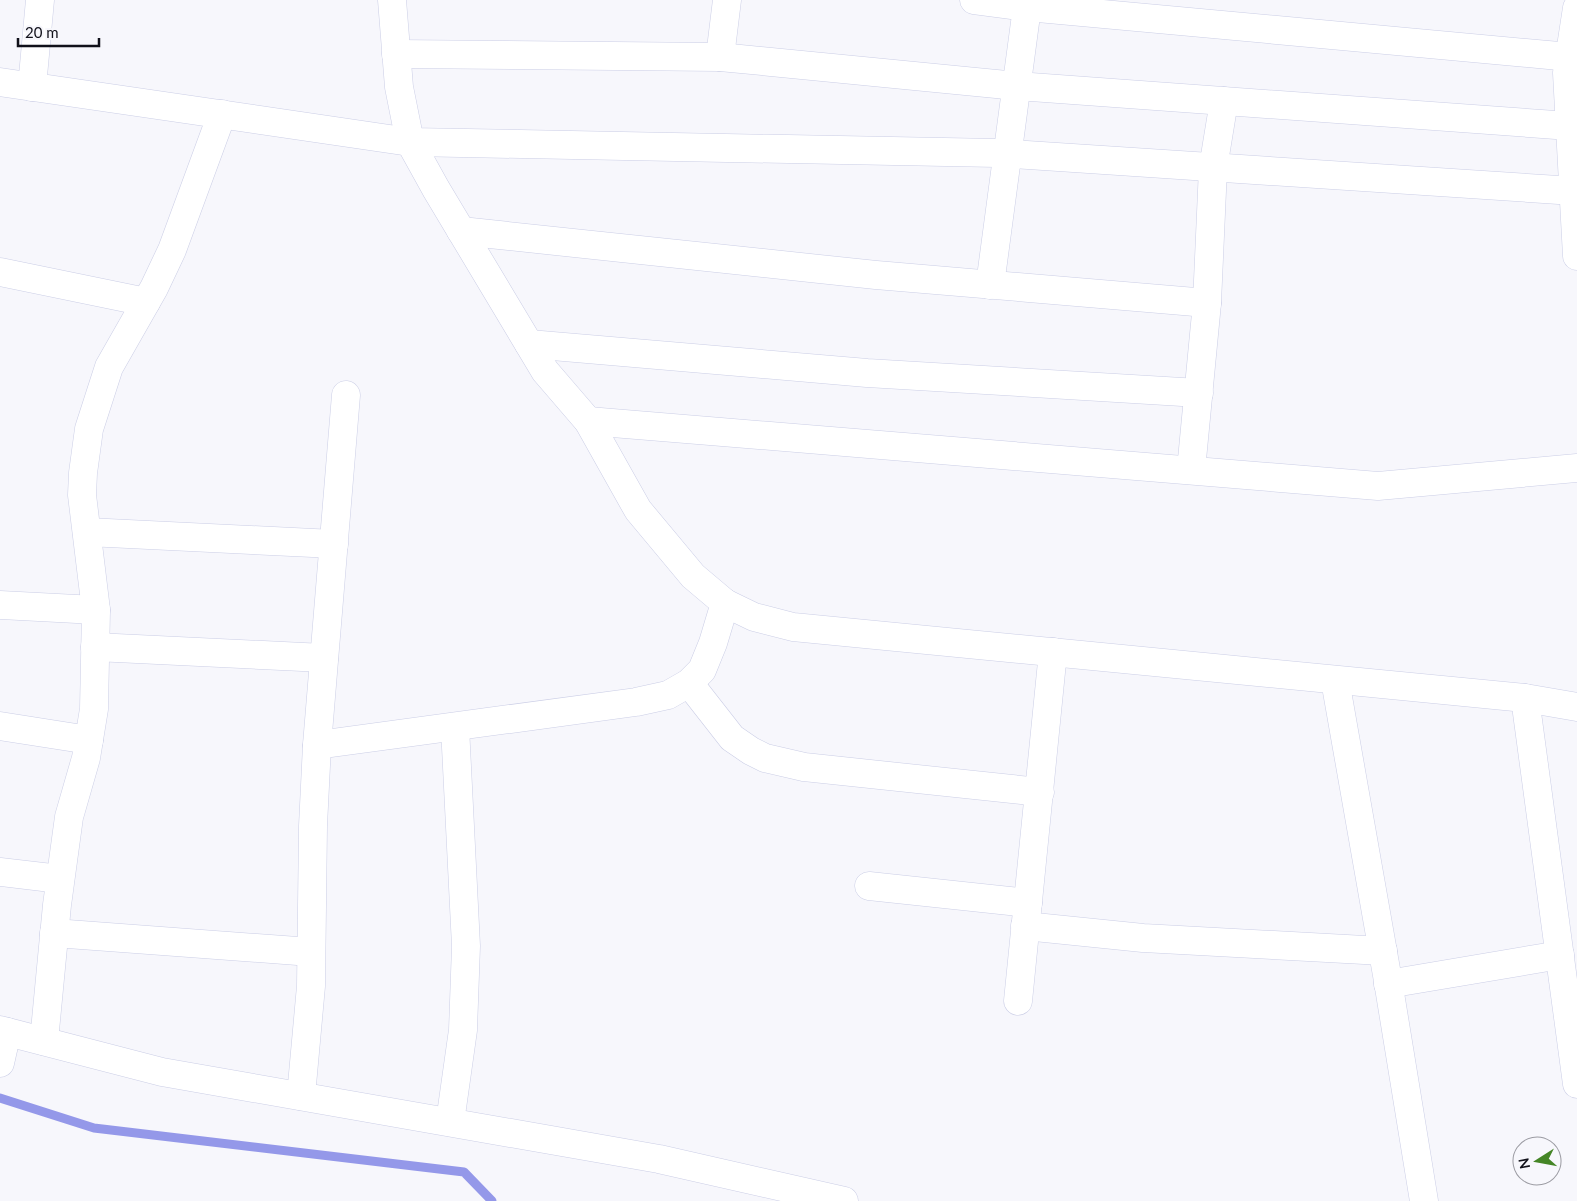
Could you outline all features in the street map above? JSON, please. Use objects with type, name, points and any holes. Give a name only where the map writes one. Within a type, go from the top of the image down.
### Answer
[{"type":"street","points":[[32,87],[40,0]]},
{"type":"street","points":[[392,0],[399,87],[410,142],[545,371],[588,420],[638,510],[693,576],[725,603],[754,617],[793,627],[1525,698],[1577,707]]},
{"type":"street","points":[[720,57],[727,0]]},
{"type":"street","points":[[974,0],[1570,57]]},
{"type":"street","points":[[990,285],[1028,4]]},
{"type":"street","points":[[1577,8],[1567,73],[1577,256]]},
{"type":"street","points":[[396,54],[720,57],[1017,86],[1570,126]]},
{"type":"street","points":[[0,82],[410,142],[1008,154],[1574,191]]},
{"type":"street","points":[[1191,470],[1207,303],[1214,168],[1224,101]]},
{"type":"street","points":[[44,1041],[60,879],[69,817],[86,758],[94,709],[96,610],[82,495],[89,429],[110,367],[172,250],[222,114]]},
{"type":"street","points":[[461,231],[866,274],[1207,303]]},
{"type":"street","points":[[0,272],[146,302]]},
{"type":"street","points":[[529,344],[867,373],[1199,393]]},
{"type":"street","points":[[301,1096],[311,986],[313,826],[317,745],[346,395]]},
{"type":"street","points":[[588,420],[1378,486],[1577,468]]},
{"type":"street","points":[[87,532],[334,544]]},
{"type":"street","points":[[317,745],[636,702],[668,695],[689,683],[702,670],[713,643],[725,603]]},
{"type":"street","points":[[0,605],[96,610]]},
{"type":"street","points":[[95,647],[324,658]]},
{"type":"street","points":[[1018,1001],[1053,652]]},
{"type":"street","points":[[1335,680],[1383,951],[1424,1201]]},
{"type":"street","points":[[689,683],[732,738],[765,758],[804,767],[1040,792]]},
{"type":"street","points":[[1525,698],[1577,1084]]},
{"type":"street","points":[[0,726],[89,740]]},
{"type":"street","points":[[450,1122],[463,1030],[466,946],[455,727]]},
{"type":"street","points":[[0,872],[60,879]]},
{"type":"street","points":[[869,886],[1027,914],[1143,938],[1383,951]]},
{"type":"street","points":[[54,933],[311,952]]},
{"type":"street","points":[[1388,984],[1560,955]]},
{"type":"street","points":[[0,1063],[3,1031],[162,1072],[659,1159],[844,1201]]},
{"type":"waterway","points":[[0,1098],[94,1128],[464,1172],[492,1201]]}]
